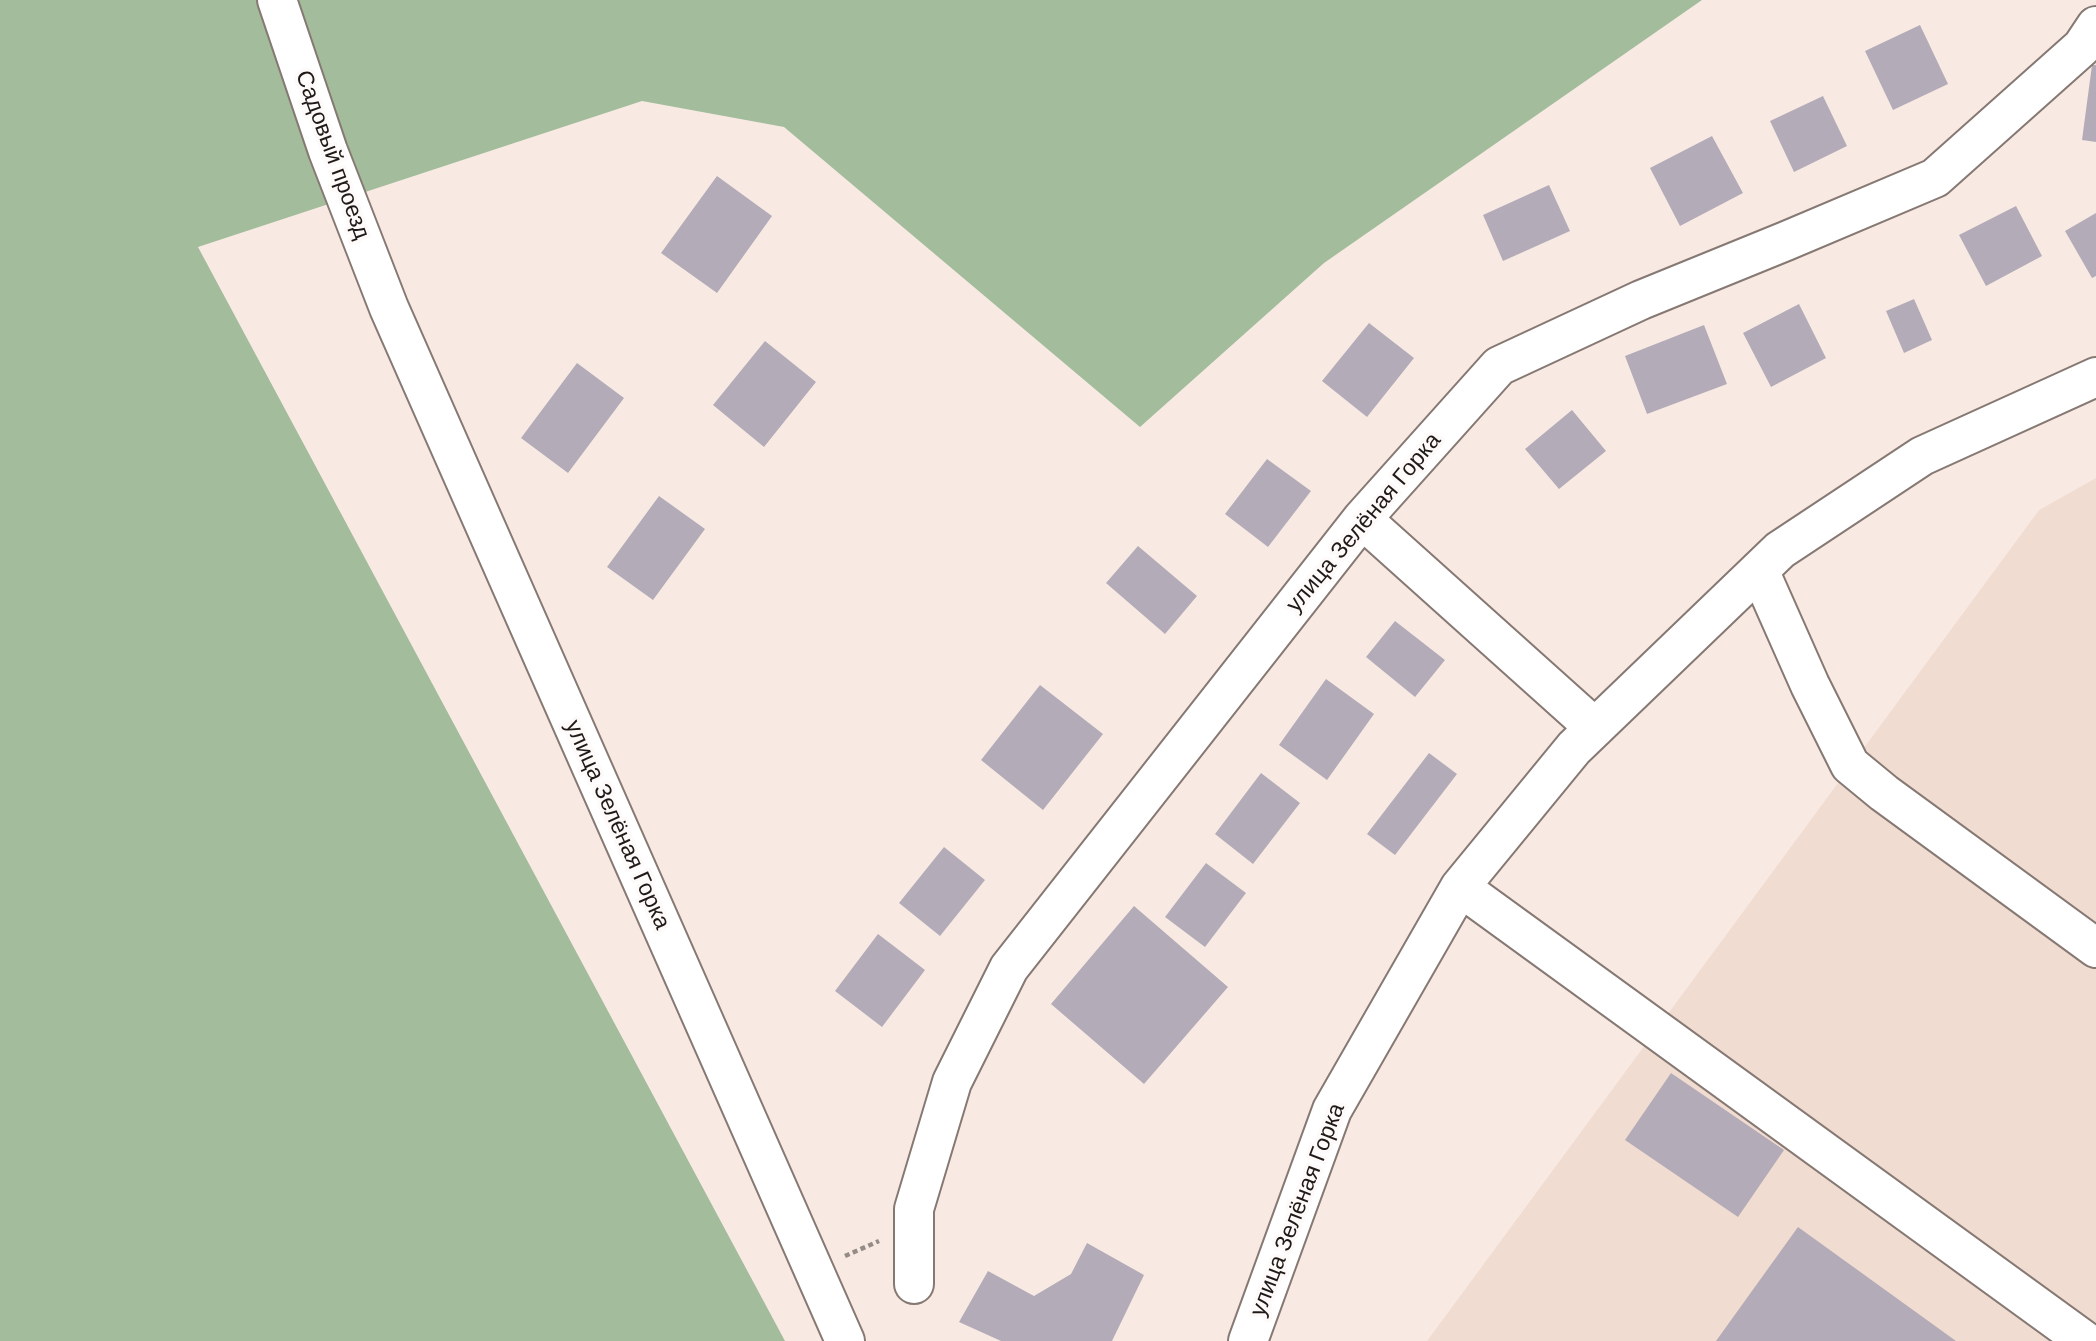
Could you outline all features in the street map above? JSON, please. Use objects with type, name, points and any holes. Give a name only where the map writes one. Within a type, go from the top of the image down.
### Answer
[{"type":"street","name":"Садовый проезд","points":[[277,0],[328,151],[389,308]]},
{"type":"street","name":"улица Зелёная Горка","points":[[914,1284],[914,1209],[952,1082],[1009,968],[1362,519],[1499,366],[1641,300],[1935,178],[2082,47],[2096,26]]},
{"type":"street","name":"улица Зелёная Горка","points":[[389,308],[845,1341]]},
{"type":"street","name":"улица Зелёная Горка","points":[[1248,1341],[1332,1110],[1460,887],[1574,748],[1780,550],[1922,456],[2096,377]]},
{"type":"street","points":[[1362,519],[1595,728]]},
{"type":"street","points":[[1759,570],[1810,685],[1850,765],[1884,793],[2096,948]]},
{"type":"street","points":[[1460,887],[2085,1341]]},
{"type":"path","points":[[815,1274],[864,1247],[914,1233]]},
{"type":"shaded area","points":[[2096,478],[2096,1341],[1427,1341],[2039,510]]},
{"type":"green space","points":[[0,0],[1702,0],[1324,263],[1140,427],[784,127],[642,101],[198,247],[785,1341],[0,1341]]},
{"type":"building","points":[[1920,25],[1948,84],[1893,110],[1865,51]]},
{"type":"building","points":[[2092,65],[2096,65],[2096,142],[2082,140]]},
{"type":"building","points":[[1823,96],[1847,146],[1794,172],[1770,121]]},
{"type":"building","points":[[1712,136],[1743,193],[1680,226],[1650,168]]},
{"type":"building","points":[[717,176],[772,216],[717,293],[661,253]]},
{"type":"building","points":[[1549,185],[1570,231],[1503,261],[1483,215]]},
{"type":"building","points":[[2016,206],[2042,256],[1986,286],[1959,235]]},
{"type":"building","points":[[2096,213],[2096,276],[2092,278],[2065,231]]},
{"type":"building","points":[[1914,299],[1932,340],[1904,353],[1886,311]]},
{"type":"building","points":[[1799,304],[1826,358],[1771,387],[1743,333]]},
{"type":"building","points":[[1369,323],[1414,358],[1367,417],[1322,381]]},
{"type":"building","points":[[1704,325],[1727,384],[1647,414],[1625,356]]},
{"type":"building","points":[[765,341],[816,382],[764,447],[713,405]]},
{"type":"building","points":[[577,363],[624,398],[568,473],[521,438]]},
{"type":"building","points":[[1572,410],[1606,451],[1559,489],[1525,449]]},
{"type":"building","points":[[1267,459],[1311,491],[1268,547],[1225,514]]},
{"type":"building","points":[[659,496],[705,529],[653,600],[607,567]]},
{"type":"building","points":[[1138,546],[1197,596],[1165,634],[1106,583]]},
{"type":"building","points":[[1395,621],[1445,660],[1415,697],[1366,657]]},
{"type":"building","points":[[1326,679],[1374,714],[1327,780],[1279,745]]},
{"type":"building","points":[[1040,685],[1103,734],[1043,810],[981,760]]},
{"type":"building","points":[[1429,753],[1457,774],[1395,855],[1367,834]]},
{"type":"building","points":[[1261,773],[1300,803],[1253,864],[1215,834]]},
{"type":"building","points":[[944,847],[985,880],[940,936],[899,903]]},
{"type":"building","points":[[1206,863],[1246,893],[1205,947],[1165,917]]},
{"type":"building","points":[[1134,906],[1228,987],[1144,1084],[1051,1004]]},
{"type":"building","points":[[878,934],[925,970],[882,1027],[835,991]]},
{"type":"building","points":[[1671,1073],[1784,1150],[1738,1217],[1625,1140]]},
{"type":"building","points":[[1798,1227],[1956,1341],[1716,1341]]},
{"type":"building","points":[[1087,1243],[1144,1275],[1112,1341],[1001,1341],[959,1322],[988,1271],[1034,1296],[1071,1274]]}]
